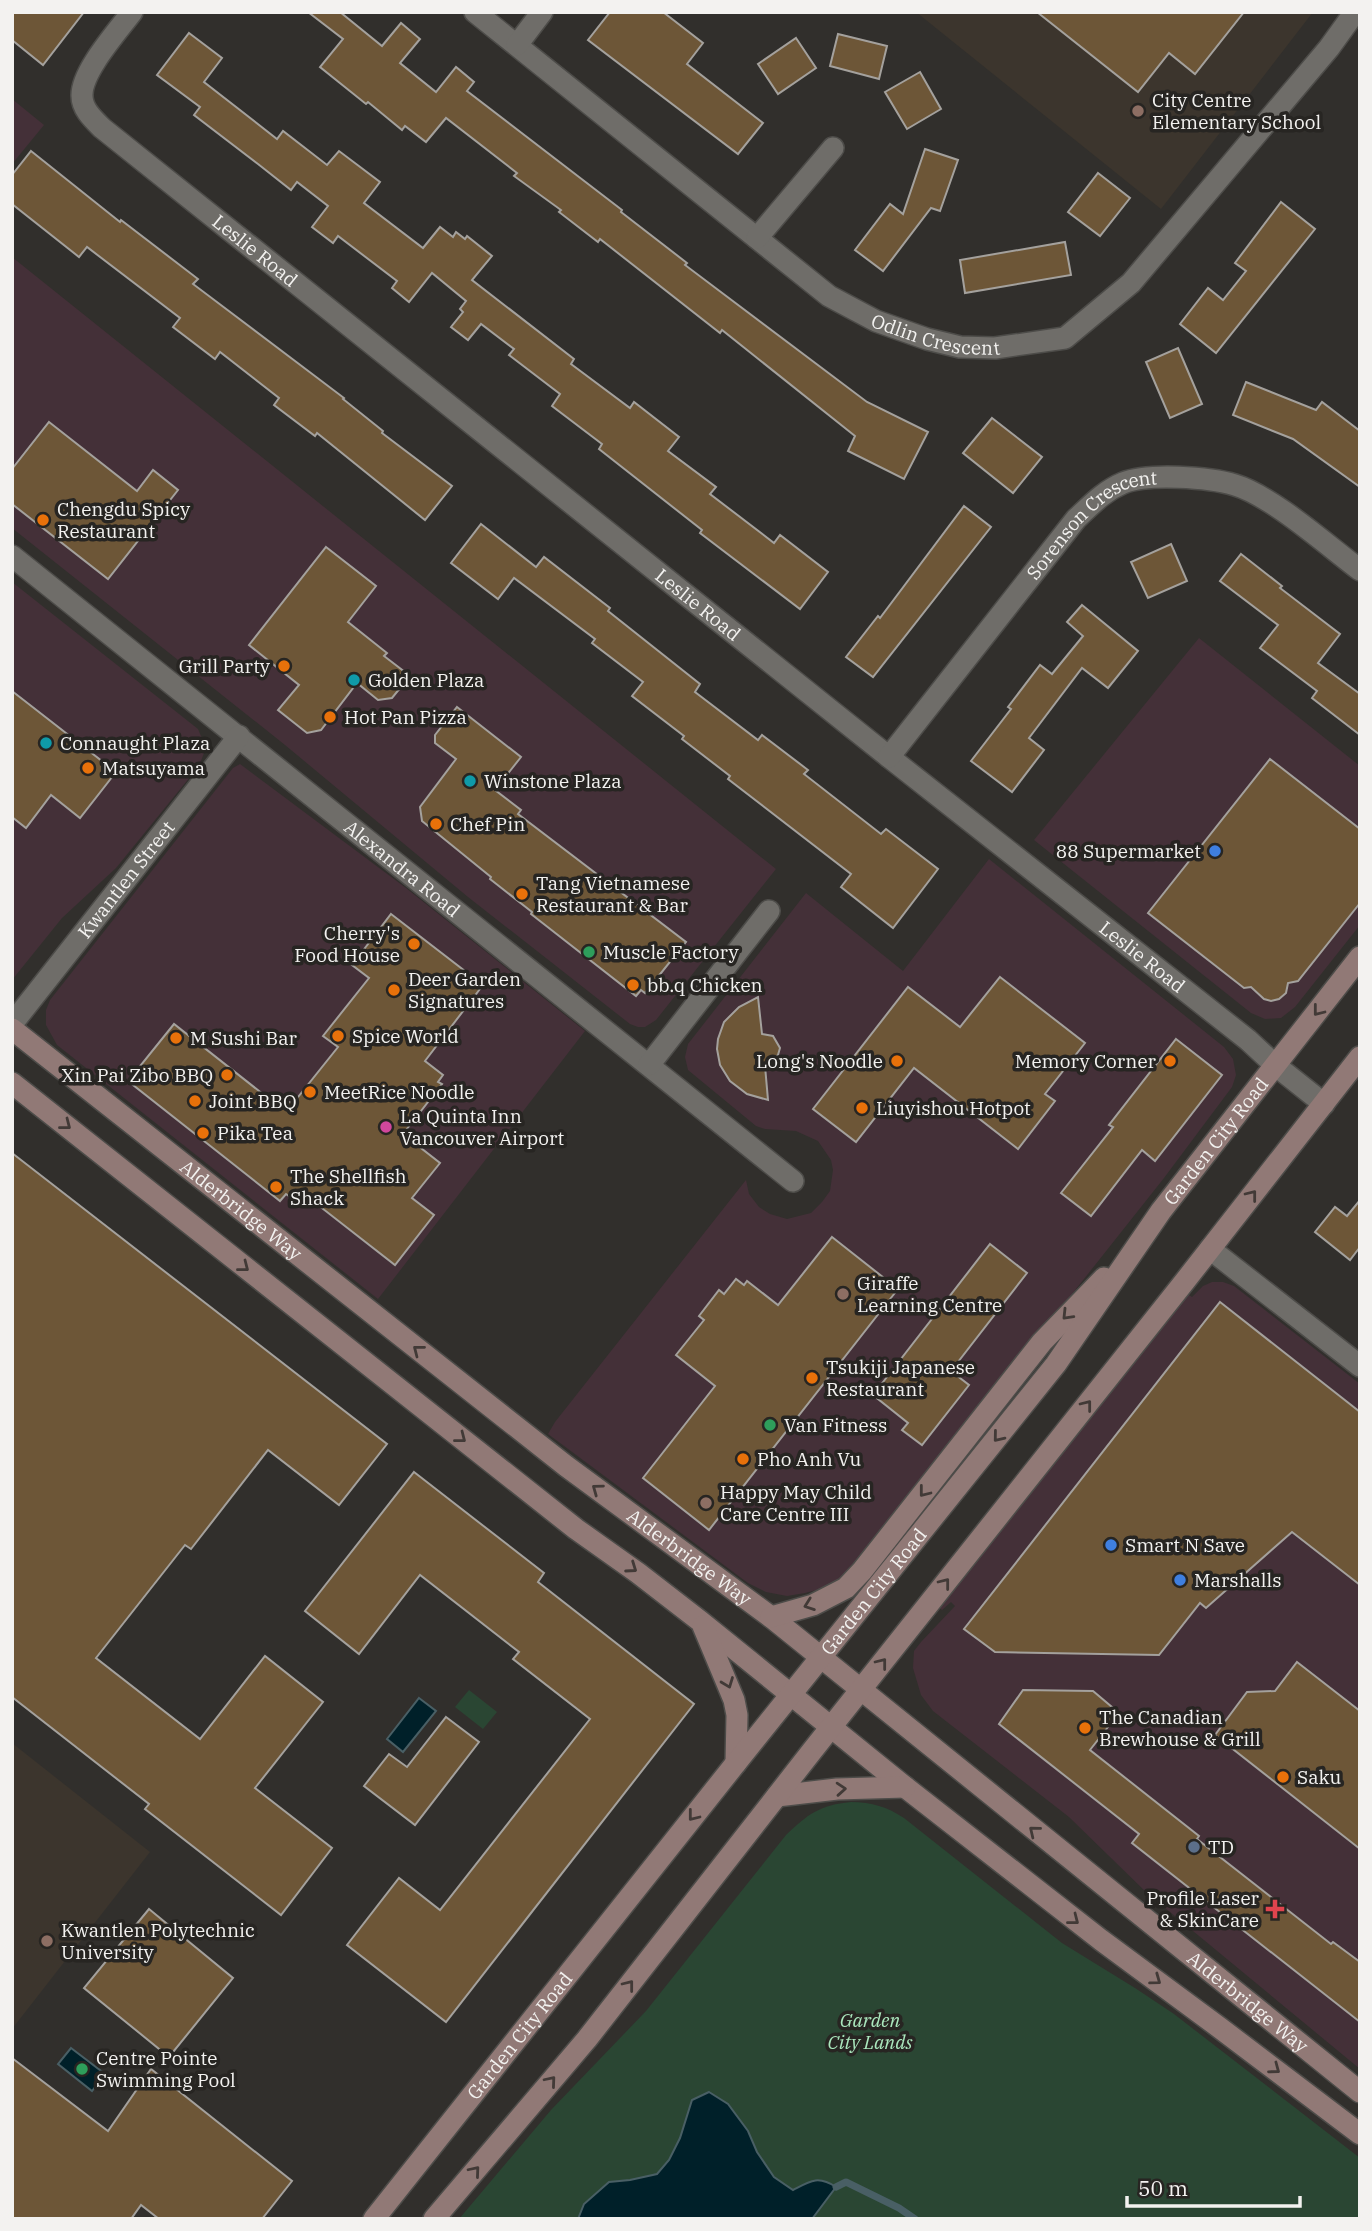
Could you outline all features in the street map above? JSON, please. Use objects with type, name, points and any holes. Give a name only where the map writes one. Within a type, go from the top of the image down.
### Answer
[{"type":"main road","name":"Garden City Road","points":[[374,2219],[1056,1364],[1129,1254],[1360,957]]},
{"type":"main road","name":"Alderbridge Way","points":[[12,1030],[566,1466],[771,1617],[1360,2092]]},
{"type":"main road","points":[[434,2219],[587,2039],[1360,1057]]},
{"type":"main road","name":"Alderbridge Way","points":[[12,1083],[576,1529],[701,1621],[905,1787],[1101,1940],[1360,2134]]},
{"type":"main road","points":[[771,1617],[813,1605],[846,1588],[1042,1342],[1129,1254]]},
{"type":"main road","points":[[701,1621],[734,1700],[737,1715],[736,1763]]},
{"type":"main road","points":[[777,1796],[837,1789],[905,1787]]},
{"type":"street","name":"Leslie Road","points":[[132,12],[93,66],[84,83],[81,97],[87,112],[117,141],[1248,1040],[1324,1104]]},
{"type":"street","name":"Odlin Crescent","points":[[475,12],[829,296],[876,321],[927,339],[960,347],[995,348],[1065,338],[1131,283],[1329,48],[1355,12]]},
{"type":"street","points":[[517,45],[542,12]]},
{"type":"street","points":[[757,238],[833,148]]},
{"type":"street","name":"Sorenson Crescent","points":[[890,757],[1076,519],[1100,496],[1125,482],[1163,477],[1196,478],[1236,485],[1284,513],[1360,570]]},
{"type":"street","name":"Alexandra Road","points":[[12,556],[793,1181]]},
{"type":"street","name":"Kwantlen Street","points":[[12,1024],[239,736]]},
{"type":"street","points":[[649,1065],[769,911]]},
{"type":"street","points":[[1210,1249],[1360,1366]]},
{"type":"shaded area","name":"City Centre Elementary School","points":[[916,12],[1313,12],[1161,209]]},
{"type":"shaded area","points":[[12,99],[44,125],[12,164]]},
{"type":"shaded area","points":[[12,257],[776,869],[656,1020],[645,1027],[630,1024],[468,897],[285,745],[12,528]]},
{"type":"shaded area","points":[[12,582],[198,729],[206,748],[199,766],[116,868],[62,918],[12,980]]},
{"type":"shaded area","points":[[1199,638],[1360,766],[1360,925],[1295,1007],[1281,1018],[1265,1019],[1251,1013],[1034,840]]},
{"type":"shaded area","points":[[240,764],[406,888],[585,1031],[378,1299],[57,1045],[46,1025],[46,1010],[50,1000],[233,768]]},
{"type":"shaded area","points":[[989,859],[1224,1047],[1233,1059],[1236,1075],[1232,1087],[1164,1178],[855,1568],[828,1587],[787,1596],[766,1592],[748,1583],[548,1434],[746,1180],[749,1194],[759,1207],[770,1214],[787,1219],[811,1213],[830,1191],[833,1170],[831,1160],[818,1141],[796,1131],[756,1126],[688,1070],[685,1057],[688,1044],[806,893],[903,971]]},
{"type":"shaded area","points":[[1212,1282],[1234,1286],[1360,1384],[1360,2069],[1147,1893],[1069,1817],[933,1711],[921,1695],[913,1668],[914,1651],[955,1606],[951,1602],[942,1610],[940,1608],[1186,1293],[1192,1297],[1203,1286]]},
{"type":"shaded area","name":"Kwantlen Polytechnic University","points":[[12,1743],[150,1852],[12,2029]]},
{"type":"green space","points":[[469,1690],[497,1712],[483,1729],[455,1707]]},
{"type":"green space","name":"Garden City Lands","points":[[851,1802],[879,1806],[904,1818],[1062,1943],[1174,2014],[1360,2158],[1360,2219],[459,2219],[551,2110],[646,2011],[786,1835],[815,1812],[831,1805]]},
{"type":"water","points":[[419,1698],[436,1711],[403,1752],[387,1739]]},
{"type":"water","name":"Centre Pointe Swimming Pool","points":[[71,2048],[105,2074],[92,2091],[58,2064]]},
{"type":"water","points":[[709,2092],[728,2104],[748,2131],[757,2152],[774,2177],[793,2190],[819,2180],[836,2187],[812,2219],[578,2219],[584,2204],[609,2182],[657,2174],[669,2160],[680,2138],[692,2100]]},
{"type":"building","points":[[12,12],[84,12],[43,65],[12,40]]},
{"type":"building","points":[[308,12],[340,12],[382,46],[401,23],[420,39],[400,63],[436,92],[456,67],[474,82],[467,91],[622,210],[621,212],[687,263],[685,265],[867,402],[928,432],[904,479],[848,451],[855,436],[722,330],[720,333],[600,239],[598,242],[559,212],[561,210],[514,176],[517,173],[446,118],[426,142],[405,126],[402,130],[368,102],[366,104],[320,67],[343,39]]},
{"type":"building","points":[[610,12],[663,12],[703,43],[687,64],[763,123],[738,154],[588,40]]},
{"type":"building","points":[[1037,12],[1244,12],[1195,74],[1169,53],[1138,92]]},
{"type":"building","points":[[189,33],[222,58],[204,82],[277,139],[283,131],[327,165],[339,151],[380,182],[364,203],[423,248],[440,227],[453,237],[456,232],[465,239],[467,236],[492,256],[472,280],[574,359],[571,364],[630,408],[634,402],[679,437],[668,451],[716,487],[710,494],[774,543],[780,535],[828,572],[800,609],[700,533],[702,530],[599,449],[602,444],[552,406],[560,394],[509,355],[514,349],[481,324],[468,340],[451,327],[463,312],[460,309],[466,301],[432,273],[409,302],[392,288],[397,281],[338,236],[333,243],[312,227],[328,206],[297,182],[291,190],[194,115],[200,107],[157,75]]},
{"type":"building","points":[[838,34],[887,46],[879,79],[830,66]]},
{"type":"building","points":[[796,38],[816,68],[778,94],[758,64]]},
{"type":"building","points":[[920,72],[941,109],[907,129],[885,92]]},
{"type":"building","points":[[925,149],[958,160],[940,211],[931,208],[883,271],[855,250],[890,204],[903,214]]},
{"type":"building","points":[[31,151],[120,222],[121,220],[198,279],[193,284],[344,398],[383,431],[382,433],[452,486],[425,520],[317,433],[315,436],[274,405],[279,398],[220,352],[215,359],[173,327],[180,318],[87,247],[79,257],[12,204],[12,175]]},
{"type":"building","points":[[1098,173],[1130,198],[1100,236],[1068,212]]},
{"type":"building","points":[[1281,202],[1315,229],[1216,353],[1180,324],[1208,288],[1223,300],[1246,271],[1235,263]]},
{"type":"building","points":[[1065,242],[1071,275],[965,293],[960,260]]},
{"type":"building","points":[[1178,348],[1202,404],[1170,418],[1146,362]]},
{"type":"building","points":[[1246,382],[1316,410],[1322,402],[1360,431],[1360,487],[1293,439],[1233,415]]},
{"type":"building","points":[[992,418],[1042,457],[1013,493],[963,453]]},
{"type":"building","points":[[49,422],[137,491],[153,470],[178,490],[108,579],[12,504],[12,469]]},
{"type":"building","points":[[964,506],[991,527],[873,677],[846,657],[878,616],[880,618]]},
{"type":"building","points":[[481,524],[536,567],[544,557],[610,608],[608,611],[700,684],[695,692],[758,740],[762,735],[808,770],[804,774],[881,834],[886,829],[938,869],[893,928],[841,887],[851,874],[728,779],[730,776],[682,739],[684,736],[632,696],[643,682],[592,643],[595,639],[514,578],[498,599],[451,563]]},
{"type":"building","points":[[1171,544],[1187,581],[1148,598],[1131,562]]},
{"type":"building","points":[[326,547],[376,586],[348,622],[387,653],[384,656],[410,676],[392,698],[378,700],[357,683],[321,730],[307,733],[278,710],[299,685],[249,645]]},
{"type":"building","points":[[1241,554],[1340,634],[1318,663],[1360,694],[1360,735],[1312,698],[1317,691],[1260,648],[1278,625],[1220,581]]},
{"type":"building","points":[[1082,605],[1138,651],[1108,688],[1082,668],[1029,738],[1044,750],[1012,792],[971,761],[1011,709],[1008,707],[1040,665],[1052,674],[1083,636],[1067,622]]},
{"type":"building","name":"Connaught Plaza","points":[[12,691],[116,772],[80,818],[51,795],[26,828],[12,817]]},
{"type":"building","points":[[457,707],[521,757],[495,790],[521,810],[518,814],[686,942],[645,993],[641,990],[636,996],[531,914],[532,912],[490,879],[491,877],[422,821],[420,807],[456,759],[435,743],[435,735]]},
{"type":"building","points":[[1270,759],[1360,829],[1360,903],[1298,981],[1288,983],[1286,993],[1271,1001],[1264,999],[1251,987],[1244,988],[1148,913]]},
{"type":"building","points":[[391,914],[483,985],[425,1061],[443,1075],[438,1082],[442,1084],[403,1134],[440,1163],[412,1198],[434,1215],[395,1265],[304,1194],[297,1202],[286,1194],[280,1201],[128,1081],[174,1024],[273,1102],[294,1102],[338,1047],[323,1036],[369,978],[352,965]]},
{"type":"building","points":[[1000,977],[1085,1043],[1045,1094],[1055,1101],[1018,1149],[914,1068],[856,1142],[813,1109],[908,987],[960,1027]]},
{"type":"building","points":[[758,997],[762,1034],[773,1036],[780,1048],[778,1055],[765,1066],[768,1100],[747,1094],[730,1081],[720,1065],[717,1049],[724,1022],[739,1007]]},
{"type":"building","points":[[1176,1039],[1222,1075],[1155,1161],[1142,1150],[1091,1216],[1061,1193],[1113,1127],[1109,1125]]},
{"type":"building","points":[[12,1153],[387,1444],[339,1505],[268,1450],[191,1549],[185,1545],[96,1658],[200,1739],[265,1656],[323,1702],[255,1788],[332,1848],[281,1915],[145,1809],[149,1804],[12,1697]]},
{"type":"building","points":[[1360,1200],[1360,1247],[1350,1260],[1315,1232],[1335,1207],[1347,1216]]},
{"type":"building","points":[[832,1237],[898,1289],[709,1530],[643,1478],[715,1386],[676,1355],[704,1320],[699,1316],[719,1290],[724,1294],[736,1279],[744,1285],[747,1281],[778,1305]]},
{"type":"building","points":[[990,1244],[1027,1273],[951,1371],[969,1385],[922,1445],[902,1430],[908,1423],[873,1395]]},
{"type":"building","points":[[1220,1302],[1360,1412],[1360,1585],[1292,1532],[1206,1608],[1200,1603],[1159,1655],[995,1652],[964,1629]]},
{"type":"building","points":[[414,1472],[544,1573],[538,1582],[694,1704],[446,2022],[347,1945],[399,1878],[440,1910],[590,1719],[513,1659],[519,1652],[420,1575],[359,1654],[305,1611]]},
{"type":"building","points":[[1297,1662],[1360,1711],[1360,1849],[1215,1735],[1247,1692],[1275,1691]]},
{"type":"building","points":[[1023,1690],[1093,1691],[1119,1713],[1090,1750],[1199,1836],[1197,1839],[1331,1944],[1333,1942],[1360,1962],[1360,2022],[1132,1843],[1139,1834],[999,1724]]},
{"type":"building","points":[[446,1717],[479,1742],[415,1825],[364,1786],[389,1754],[407,1767]]},
{"type":"building","points":[[149,1909],[233,1978],[169,2057],[84,1988]]},
{"type":"building","points":[[12,2058],[108,2131],[151,2069],[292,2181],[262,2219],[159,2219],[141,2205],[131,2219],[12,2219]]},
{"type":"waterway","points":[[836,2187],[846,2182],[899,2208],[915,2219]]},
{"type":"place","name":"City Centre Elementary School","points":[[1138,111]]},
{"type":"place","name":"Chengdu Spicy Restaurant","points":[[43,520]]},
{"type":"place","name":"Grill Party","points":[[284,666]]},
{"type":"place","name":"Golden Plaza","points":[[354,680]]},
{"type":"place","name":"Hot Pan Pizza","points":[[330,717]]},
{"type":"place","name":"Connaught Plaza","points":[[46,743]]},
{"type":"place","name":"Matsuyama","points":[[88,768]]},
{"type":"place","name":"Winstone Plaza","points":[[470,781]]},
{"type":"place","name":"Chef Pin","points":[[436,824]]},
{"type":"place","name":"88 Supermarket","points":[[1215,851]]},
{"type":"place","name":"Tang Vietnamese Restaurant & Bar","points":[[522,894]]},
{"type":"place","name":"Cherry's Food House","points":[[414,944]]},
{"type":"place","name":"Muscle Factory","points":[[589,952]]},
{"type":"place","name":"bb.q Chicken","points":[[633,985]]},
{"type":"place","name":"Deer Garden Signatures","points":[[394,990]]},
{"type":"place","name":"Spice World","points":[[338,1036]]},
{"type":"place","name":"M Sushi Bar","points":[[176,1038]]},
{"type":"place","name":"Long's Noodle","points":[[897,1061]]},
{"type":"place","name":"Memory Corner","points":[[1170,1061]]},
{"type":"place","name":"Xin Pai Zibo BBQ","points":[[227,1075]]},
{"type":"place","name":"MeetRice Noodle","points":[[310,1092]]},
{"type":"place","name":"Joint BBQ","points":[[195,1101]]},
{"type":"place","name":"Liuyishou Hotpot","points":[[862,1108]]},
{"type":"place","name":"La Quinta Inn Vancouver Airport","points":[[386,1127]]},
{"type":"place","name":"Pika Tea","points":[[203,1133]]},
{"type":"place","name":"The Shellfish Shack","points":[[276,1187]]},
{"type":"place","name":"Giraffe Learning Centre","points":[[843,1294]]},
{"type":"place","name":"Tsukiji Japanese Restaurant","points":[[812,1378]]},
{"type":"place","name":"Van Fitness","points":[[770,1425]]},
{"type":"place","name":"Pho Anh Vu","points":[[743,1459]]},
{"type":"place","name":"Happy May Child Care Centre III","points":[[706,1503]]},
{"type":"place","name":"Smart N Save","points":[[1111,1545]]},
{"type":"place","name":"Marshalls","points":[[1180,1580]]},
{"type":"place","name":"The Canadian Brewhouse & Grill","points":[[1085,1728]]},
{"type":"place","name":"Saku","points":[[1283,1777]]},
{"type":"place","name":"TD","points":[[1194,1847]]},
{"type":"place","name":"Profile Laser & SkinCare","points":[[1275,1909]]},
{"type":"place","name":"Kwantlen Polytechnic University","points":[[47,1941]]},
{"type":"place","name":"Centre Pointe Swimming Pool","points":[[82,2069]]}]
